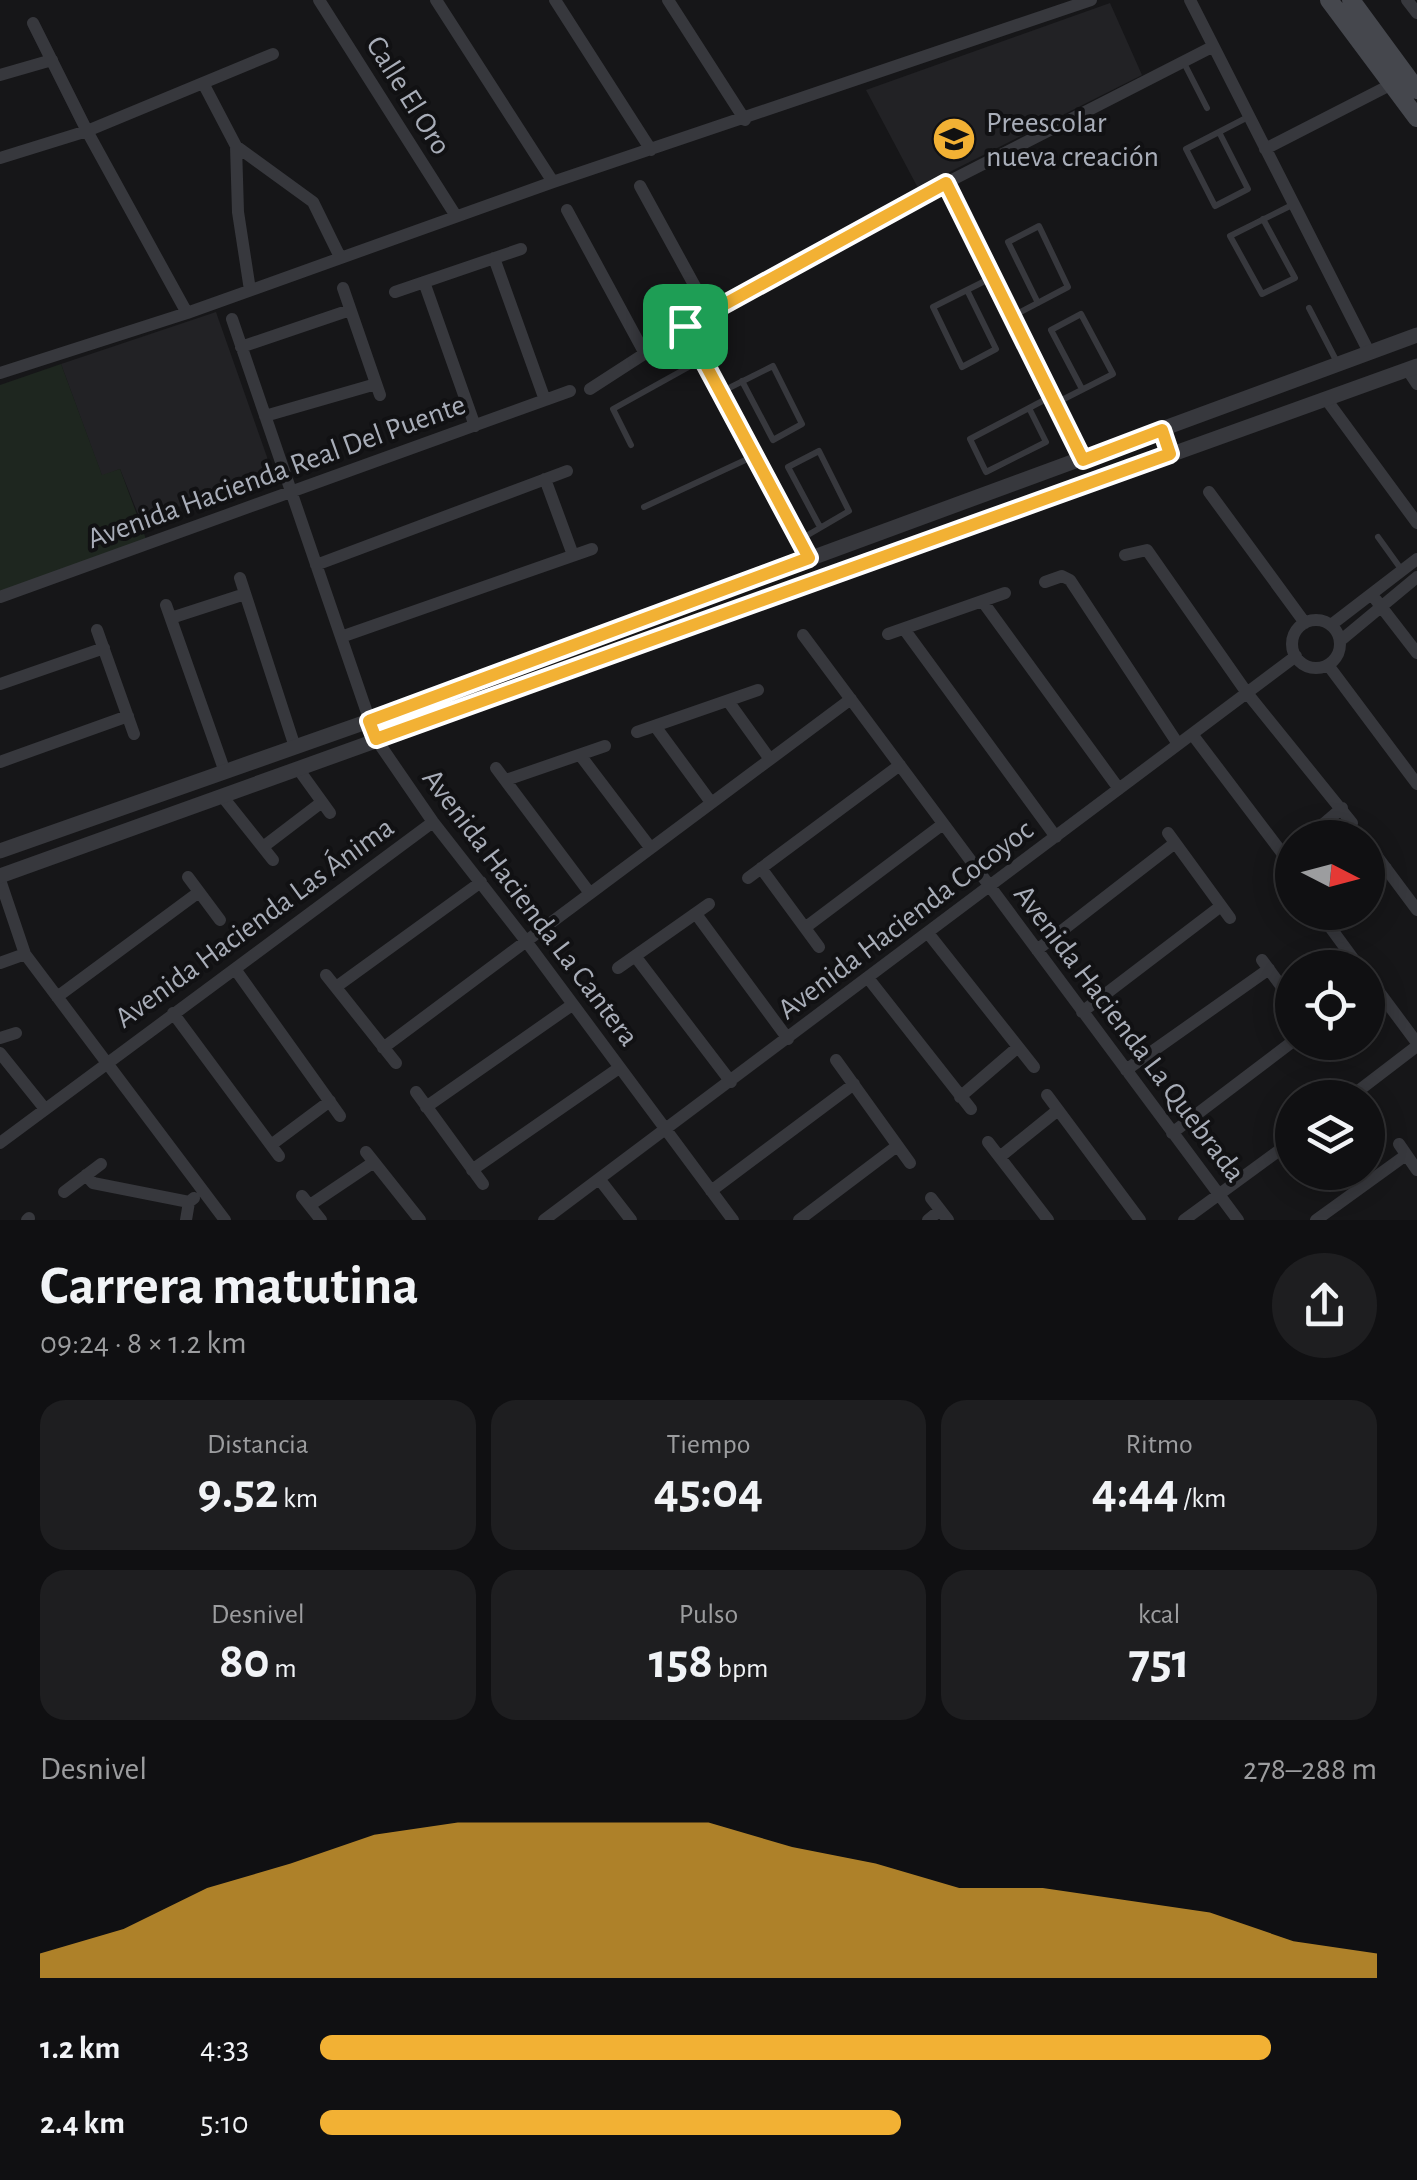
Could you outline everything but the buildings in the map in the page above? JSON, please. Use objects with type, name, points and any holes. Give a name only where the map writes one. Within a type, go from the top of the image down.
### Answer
[{"type":"main road","points":[[1329,0],[1417,118]]},
{"type":"main road","points":[[1351,0],[1417,90]]},
{"type":"street","name":"Calle El Oro","points":[[320,0],[456,216]]},
{"type":"street","points":[[436,0],[553,182]]},
{"type":"street","points":[[555,0],[651,150]]},
{"type":"street","points":[[668,0],[745,120]]},
{"type":"street","points":[[0,374],[1091,0]]},
{"type":"street","points":[[1190,0],[1369,352]]},
{"type":"street","points":[[1407,0],[1417,13]]},
{"type":"street","points":[[33,22],[187,312]]},
{"type":"street","points":[[590,389],[709,312],[946,183],[1212,47]]},
{"type":"street","points":[[0,158],[88,131],[273,54]]},
{"type":"street","points":[[0,75],[52,60]]},
{"type":"street","points":[[203,83],[236,146],[238,212],[250,290]]},
{"type":"street","points":[[1265,149],[1392,84]]},
{"type":"street","points":[[236,146],[313,202],[340,258]]},
{"type":"street","points":[[946,183],[1083,460]]},
{"type":"street","points":[[640,186],[709,312]]},
{"type":"street","points":[[567,210],[644,352]]},
{"type":"street","points":[[396,292],[522,248]]},
{"type":"street","points":[[494,258],[545,400]]},
{"type":"street","points":[[424,282],[475,426]]},
{"type":"street","points":[[265,416],[378,390],[343,288]]},
{"type":"street","points":[[242,347],[350,310]]},
{"type":"street","name":"Avenida Hacienda La Cantera","points":[[232,319],[376,739],[433,822],[733,1220]]},
{"type":"street","points":[[685,326],[809,558]]},
{"type":"street","points":[[0,851],[369,721],[1417,335]]},
{"type":"street","points":[[225,1220],[26,954],[0,878],[1412,367],[1417,384]]},
{"type":"street","name":"Avenida Hacienda Real Del Puente","points":[[0,597],[570,391]]},
{"type":"street","points":[[1326,399],[1417,523]]},
{"type":"street","points":[[1162,430],[1170,454]]},
{"type":"street","points":[[316,566],[567,472]]},
{"type":"street","points":[[545,480],[573,555]]},
{"type":"street","points":[[1209,492],[1305,623]]},
{"type":"street","points":[[341,637],[592,549]]},
{"type":"street","points":[[1125,555],[1147,550],[1247,693],[1350,820]]},
{"type":"street","points":[[1340,641],[1402,570],[1417,559]]},
{"type":"street","points":[[1046,582],[1062,576],[1070,580],[1178,744]]},
{"type":"street","points":[[1331,625],[1417,577]]},
{"type":"street","points":[[240,578],[296,747]]},
{"type":"street","points":[[225,772],[169,611],[245,594]]},
{"type":"street","points":[[888,634],[1006,594]]},
{"type":"street","points":[[1376,600],[1417,653]]},
{"type":"street","points":[[983,602],[1119,789]]},
{"type":"street","points":[[1314,620],[1331,625],[1340,641],[1340,650],[1328,665],[1310,667],[1296,656],[1294,638],[1305,623],[1314,620]]},
{"type":"street","points":[[904,629],[1056,837]]},
{"type":"street","points":[[97,630],[134,734]]},
{"type":"street","name":"Avenida Hacienda La Quebrada","points":[[804,635],[1238,1220]]},
{"type":"street","points":[[0,684],[104,648]]},
{"type":"street","name":"Avenida Hacienda Cocoyoc","points":[[544,1220],[1296,656]]},
{"type":"street","points":[[1328,665],[1417,784]]},
{"type":"street","points":[[637,732],[758,690]]},
{"type":"street","points":[[383,1048],[851,699]]},
{"type":"street","points":[[728,701],[769,758]]},
{"type":"street","points":[[0,762],[128,716]]},
{"type":"street","points":[[655,726],[710,801]]},
{"type":"street","points":[[1192,734],[1275,839]]},
{"type":"street","points":[[506,780],[605,746]]},
{"type":"street","points":[[580,754],[649,846]]},
{"type":"street","points":[[748,878],[900,765]]},
{"type":"street","points":[[496,768],[589,892]]},
{"type":"street","points":[[263,847],[326,808],[298,770]]},
{"type":"street","points":[[222,796],[273,860]]},
{"type":"street","points":[[1328,820],[1342,808]]},
{"type":"street","name":"Avenida Hacienda Las Ánima","points":[[0,1143],[433,822]]},
{"type":"street","points":[[806,927],[944,824]]},
{"type":"street","points":[[1036,950],[1172,838],[1230,918]]},
{"type":"street","points":[[761,868],[820,947]]},
{"type":"street","points":[[1386,868],[1417,910]]},
{"type":"street","points":[[188,877],[220,920]]},
{"type":"street","points":[[336,987],[481,882]]},
{"type":"street","points":[[57,997],[199,892]]},
{"type":"street","points":[[618,968],[710,904]]},
{"type":"street","points":[[1082,1012],[1221,906]]},
{"type":"street","points":[[696,914],[788,1039]]},
{"type":"street","points":[[928,933],[1034,1067]]},
{"type":"street","points":[[0,963],[26,954]]},
{"type":"street","points":[[634,956],[731,1082]]},
{"type":"street","points":[[1126,1070],[1266,965],[1275,977]]},
{"type":"street","points":[[234,968],[340,1116]]},
{"type":"street","points":[[326,974],[396,1064]]},
{"type":"street","points":[[868,978],[971,1109]]},
{"type":"street","points":[[1372,1080],[1417,1044],[1385,1000]]},
{"type":"street","points":[[426,1106],[572,1005]]},
{"type":"street","points":[[173,1013],[275,1151],[330,1102]]},
{"type":"street","points":[[0,1038],[16,1033]]},
{"type":"street","points":[[960,1097],[1018,1047]]},
{"type":"street","points":[[0,1053],[45,1110]]},
{"type":"street","points":[[1172,1133],[1275,1055]]},
{"type":"street","points":[[836,1060],[910,1164]]},
{"type":"street","points":[[472,1170],[619,1068]]},
{"type":"street","points":[[711,1191],[854,1084]]},
{"type":"street","points":[[416,1092],[483,1184]]},
{"type":"street","points":[[1047,1096],[1140,1220]]},
{"type":"street","points":[[1001,1156],[1058,1110]]},
{"type":"street","points":[[988,1142],[1048,1220]]},
{"type":"street","points":[[799,1220],[897,1146]]},
{"type":"street","points":[[1316,1220],[1402,1149],[1417,1170]]},
{"type":"street","points":[[1184,1220],[1275,1154]]},
{"type":"street","points":[[321,1220],[306,1200],[370,1157],[420,1220]]},
{"type":"street","points":[[64,1192],[101,1164]]},
{"type":"street","points":[[86,1176],[93,1183],[189,1202]]},
{"type":"street","points":[[600,1180],[631,1220]]},
{"type":"street","points":[[186,1220],[189,1202],[204,1190]]},
{"type":"street","points":[[928,1220],[940,1209]]},
{"type":"lane","points":[[1184,62],[1207,108]]},
{"type":"lane","points":[[1219,132],[1248,190],[1216,206],[1186,149],[1248,117]]},
{"type":"lane","points":[[1263,219],[1295,278],[1262,294],[1230,236],[1263,219],[1293,204]]},
{"type":"lane","points":[[1012,316],[1038,303],[1068,286],[1039,226],[1008,242],[1038,303]]},
{"type":"lane","points":[[967,290],[996,349],[962,366],[933,307],[992,277]]},
{"type":"lane","points":[[1309,308],[1338,365]]},
{"type":"lane","points":[[1029,408],[1046,442],[986,472],[970,439],[1029,408],[1082,390],[1112,374],[1081,314],[1051,330],[1082,390]]},
{"type":"lane","points":[[631,445],[612,409],[704,358]]},
{"type":"lane","points":[[722,392],[742,381],[773,366],[802,424],[773,440],[742,381]]},
{"type":"lane","points":[[800,540],[849,510],[819,451],[788,467],[820,527]]},
{"type":"lane","points":[[644,507],[755,455]]},
{"type":"lane","points":[[1378,538],[1402,570]]},
{"type":"shaded area","name":"Preescolar nueva creación","points":[[1110,3],[1142,75],[918,188],[866,90]]},
{"type":"shaded area","points":[[216,312],[274,477],[140,519],[120,469],[102,476],[61,364]]},
{"type":"shaded area","points":[[61,364],[102,475],[120,469],[146,539],[0,593],[0,385]]},
{"type":"place","name":"Preescolar nueva creación","points":[[954,139]]},
{"type":"route","points":[[946,183],[1083,460],[1162,430],[1170,454],[376,739],[369,721],[809,558],[685,326],[946,183]]}]
